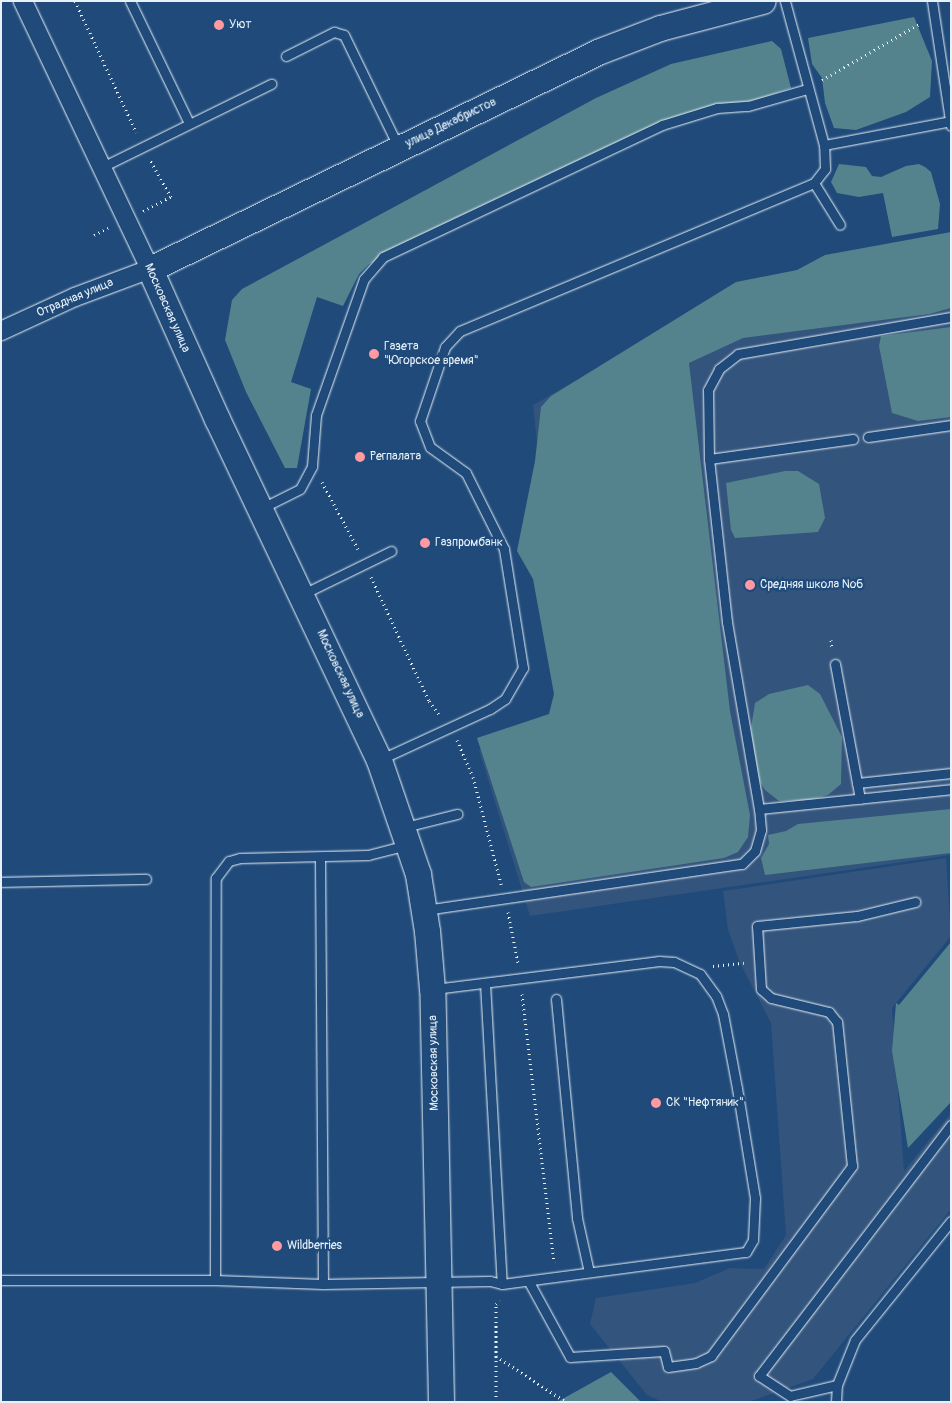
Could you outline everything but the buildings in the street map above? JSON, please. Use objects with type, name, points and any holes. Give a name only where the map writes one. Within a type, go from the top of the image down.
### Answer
[{"type":"main road","name":"улица Декабристов","points":[[150,269],[600,51],[702,12],[762,1]]},
{"type":"main road","name":"Московская улица","points":[[150,269],[217,419],[303,594],[379,760],[407,836],[425,910],[432,989],[441,1402]]},
{"type":"street","name":"Московская улица","points":[[23,1],[124,220],[150,269]]},
{"type":"street","name":"Отрадная улица","points":[[1,331],[75,297],[150,269]]},
{"type":"lane","points":[[130,1],[189,123]]},
{"type":"lane","points":[[379,760],[505,699],[524,668],[504,549],[466,473],[430,447],[420,421],[445,347],[460,331],[814,183],[825,169],[824,145],[807,89],[785,1]]},
{"type":"lane","points":[[824,145],[950,123],[932,1]]},
{"type":"lane","points":[[286,56],[334,32],[344,35],[400,148]]},
{"type":"lane","points":[[100,168],[271,84]]},
{"type":"lane","points":[[262,508],[300,489],[312,466],[316,415],[364,279],[383,257],[662,125],[717,108],[748,106],[807,89]]},
{"type":"lane","points":[[814,183],[840,225]]},
{"type":"lane","points":[[425,910],[742,864],[755,851],[761,830],[759,809],[727,622],[709,459],[708,390],[719,369],[738,354],[951,317]]},
{"type":"lane","points":[[868,437],[951,425]]},
{"type":"lane","points":[[709,459],[853,439]]},
{"type":"lane","points":[[303,594],[392,551]]},
{"type":"lane","points":[[835,664],[860,799]]},
{"type":"lane","points":[[857,783],[951,773]]},
{"type":"lane","points":[[759,809],[951,789]]},
{"type":"lane","points":[[215,1280],[216,878],[229,861],[240,858],[320,857],[384,853],[407,836],[457,814]]},
{"type":"lane","points":[[320,857],[324,1284]]},
{"type":"lane","points":[[1,882],[146,879]]},
{"type":"lane","points":[[529,1282],[570,1357],[664,1350],[668,1367],[696,1362],[711,1356],[852,1166],[837,1022],[829,1012],[766,994],[758,980],[757,926],[857,916],[915,902]]},
{"type":"lane","points":[[1,1280],[215,1280],[324,1284],[490,1281],[502,1284],[529,1282],[588,1272],[746,1252],[754,1240],[755,1198],[723,1014],[700,974],[674,962],[659,961],[432,989]]},
{"type":"lane","points":[[485,982],[502,1284]]},
{"type":"lane","points":[[556,999],[577,1218],[588,1272]]},
{"type":"lane","points":[[837,1385],[790,1396],[759,1376],[951,1125]]},
{"type":"lane","points":[[836,1402],[837,1385],[855,1340],[951,1221]]},
{"type":"path","points":[[75,1],[143,146],[171,197],[94,235]]},
{"type":"path","points":[[807,89],[934,17]]},
{"type":"path","points":[[312,466],[365,564],[429,701],[463,749],[473,777],[504,899],[521,978],[555,1261],[529,1282],[496,1304],[496,1402]]},
{"type":"path","points":[[830,640],[832,646]]},
{"type":"path","points":[[700,974],[715,965],[758,962]]},
{"type":"path","points":[[496,1356],[566,1402]]},
{"type":"shaded area","name":"Средняя школа №6","points":[[951,232],[951,855],[530,916],[479,750],[566,720],[533,405],[669,328]]},
{"type":"shaded area","points":[[946,858],[951,936],[892,1008],[904,1171],[951,1113],[951,1209],[813,1379],[749,1402],[663,1402],[647,1395],[590,1324],[596,1298],[695,1283],[730,1268],[764,1269],[786,1235],[771,1023],[740,963],[728,930],[723,891]]},
{"type":"green space","points":[[914,17],[932,61],[930,97],[906,112],[856,130],[834,128],[825,103],[822,78],[812,64],[808,38]]},
{"type":"green space","points":[[772,41],[781,49],[791,88],[750,102],[657,124],[369,264],[359,274],[343,306],[317,297],[291,382],[311,389],[297,468],[285,468],[246,392],[225,340],[232,300],[242,289],[596,98],[671,64]]},
{"type":"green space","points":[[839,164],[866,167],[872,176],[881,177],[906,166],[919,164],[925,167],[931,172],[940,204],[938,229],[892,237],[883,193],[859,197],[837,193],[831,182]]},
{"type":"green space","points":[[951,232],[951,308],[929,314],[743,338],[689,363],[730,711],[750,815],[748,837],[738,852],[724,858],[531,887],[524,882],[477,738],[549,714],[554,694],[533,579],[517,551],[535,461],[541,407],[551,396],[736,282],[797,270],[825,255]]},
{"type":"green space","points":[[951,327],[951,417],[918,421],[892,413],[879,346],[881,336]]},
{"type":"green space","points":[[785,471],[798,471],[819,484],[825,518],[818,532],[735,538],[731,530],[726,483]]},
{"type":"green space","points":[[808,685],[820,694],[842,737],[841,784],[828,795],[810,800],[779,801],[765,790],[756,775],[751,728],[755,703],[769,694]]},
{"type":"green space","points":[[951,809],[951,853],[765,875],[761,858],[769,844],[768,835],[786,831],[798,824]]},
{"type":"green space","points":[[951,942],[951,1102],[908,1148],[892,1051],[896,1003],[899,1005]]},
{"type":"green space","points":[[611,1372],[641,1402],[557,1402]]},
{"type":"place","name":"Уют","points":[[219,25]]},
{"type":"place","name":"Газета \"Югорское время\"","points":[[374,354]]},
{"type":"place","name":"Регпалата","points":[[360,457]]},
{"type":"place","name":"Газпромбанк","points":[[425,543]]},
{"type":"place","name":"Средняя школа №6","points":[[750,585]]},
{"type":"place","name":"СК \"Нефтяник\"","points":[[656,1103]]},
{"type":"place","name":"Wildberries","points":[[277,1246]]}]
